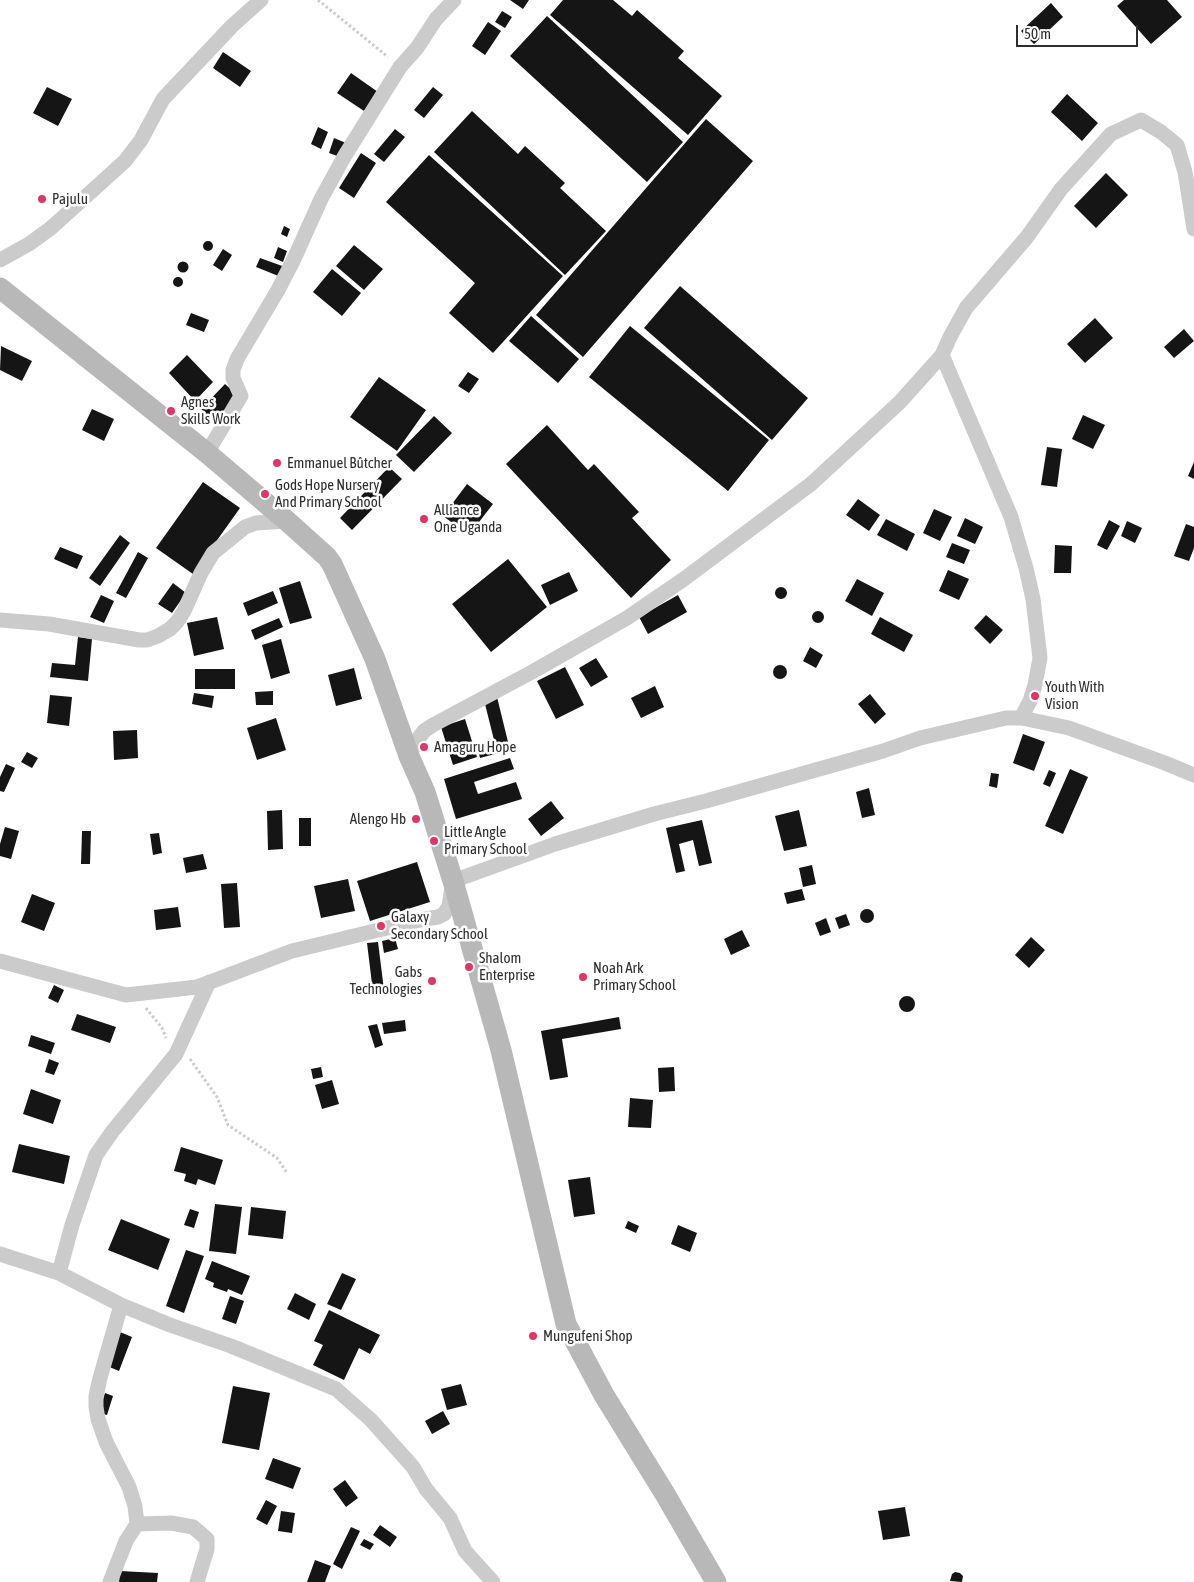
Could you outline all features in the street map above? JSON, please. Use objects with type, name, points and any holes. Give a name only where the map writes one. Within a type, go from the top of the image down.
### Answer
[{"type":"street","points":[[0,260],[29,244],[51,228],[125,161],[141,140],[163,99],[232,26],[261,0]]},
{"type":"street","points":[[207,453],[241,396],[233,378],[236,359],[278,290],[344,157],[400,67],[417,48],[436,19],[454,0]]},
{"type":"street","points":[[409,756],[424,731],[627,618],[684,580],[811,484],[900,402],[942,355],[966,308],[1027,237],[1061,189],[1111,134],[1141,120],[1161,132],[1177,145],[1185,172],[1194,229]]},
{"type":"street","points":[[0,288],[207,453],[288,521],[327,557],[332,564],[375,659],[409,756],[425,792],[453,881],[501,1050],[566,1324],[604,1395],[716,1582]]},
{"type":"street","points":[[942,355],[1011,518],[1033,599],[1040,658],[1030,701],[1021,718]]},
{"type":"street","points":[[0,620],[49,624],[147,640],[170,629],[177,622],[201,573],[213,554],[245,527],[288,521]]},
{"type":"street","points":[[453,881],[555,844],[654,814],[821,769],[920,738],[995,720],[1021,718],[1069,728],[1194,775]]},
{"type":"street","points":[[0,961],[126,994],[196,987],[292,951],[438,917],[444,914],[449,906],[453,881]]},
{"type":"street","points":[[59,1273],[72,1225],[96,1155],[178,1048],[209,982]]},
{"type":"street","points":[[0,1254],[59,1273],[121,1305],[170,1325],[231,1346],[336,1389],[371,1420],[413,1467],[426,1489],[450,1518],[465,1551],[493,1582]]},
{"type":"street","points":[[110,1582],[126,1541],[137,1524],[135,1506],[129,1487],[106,1442],[96,1407],[96,1396],[100,1378],[121,1305]]},
{"type":"street","points":[[137,1524],[171,1523],[193,1527],[204,1534],[207,1539],[207,1548],[197,1582]]},
{"type":"path","points":[[318,0],[400,67]]},
{"type":"path","points":[[135,994],[162,1028],[167,1043],[178,1048],[189,1057],[212,1090],[228,1125],[277,1158],[287,1173]]},
{"type":"building","points":[[510,0],[529,0],[523,9]]},
{"type":"building","points":[[563,0],[613,0],[632,16],[637,10],[684,51],[678,58],[722,96],[688,135],[550,15]]},
{"type":"building","points":[[1124,0],[1167,0],[1182,17],[1151,44],[1117,6]]},
{"type":"building","points":[[1051,3],[1063,17],[1034,44],[1021,31]]},
{"type":"building","points":[[502,11],[512,17],[505,28],[495,22]]},
{"type":"building","points":[[547,16],[683,142],[647,182],[510,56]]},
{"type":"building","points":[[488,22],[501,31],[485,55],[472,46]]},
{"type":"building","points":[[223,52],[251,71],[240,87],[213,68]]},
{"type":"building","points":[[351,73],[378,92],[364,111],[337,93]]},
{"type":"building","points":[[47,87],[72,99],[58,126],[33,113]]},
{"type":"building","points":[[433,87],[443,95],[424,118],[414,110]]},
{"type":"building","points":[[1067,94],[1098,123],[1082,141],[1051,112]]},
{"type":"building","points":[[472,111],[518,154],[525,146],[565,183],[560,188],[606,231],[565,275],[434,152]]},
{"type":"building","points":[[706,119],[753,161],[583,357],[536,315]]},
{"type":"building","points":[[318,127],[328,132],[321,149],[311,144]]},
{"type":"building","points":[[395,129],[405,137],[384,162],[374,154]]},
{"type":"building","points":[[334,138],[346,143],[340,157],[329,153]]},
{"type":"building","points":[[361,153],[376,163],[354,198],[339,188]]},
{"type":"building","points":[[429,155],[563,276],[493,353],[449,313],[475,283],[386,202]]},
{"type":"building","points":[[1106,173],[1128,195],[1096,228],[1074,206]]},
{"type":"building","points":[[284,226],[290,229],[287,237],[281,234]]},
{"type":"building","points":[[206,241],[210,241],[213,246],[212,250],[206,251],[203,248],[203,244]]},
{"type":"building","points":[[354,245],[383,269],[364,290],[336,266]]},
{"type":"building","points":[[278,247],[287,251],[283,262],[274,258]]},
{"type":"building","points":[[223,249],[232,255],[222,271],[213,265]]},
{"type":"building","points":[[260,258],[285,267],[281,277],[256,267]]},
{"type":"building","points":[[183,261],[189,267],[183,273],[177,267]]},
{"type":"building","points":[[332,269],[361,293],[342,316],[313,292]]},
{"type":"building","points":[[176,277],[180,277],[183,282],[182,286],[176,287],[173,284],[173,280]]},
{"type":"building","points":[[680,286],[808,398],[772,440],[644,328]]},
{"type":"building","points":[[191,313],[209,320],[204,332],[186,325]]},
{"type":"building","points":[[531,316],[579,359],[558,383],[509,341]]},
{"type":"building","points":[[1095,318],[1113,338],[1085,363],[1067,344]]},
{"type":"building","points":[[630,326],[769,440],[728,491],[589,377]]},
{"type":"building","points":[[1184,329],[1194,341],[1174,358],[1164,347]]},
{"type":"building","points":[[1,346],[32,361],[22,381],[0,370]]},
{"type":"building","points":[[187,355],[213,382],[195,401],[169,373]]},
{"type":"building","points":[[468,372],[479,379],[469,393],[458,386]]},
{"type":"building","points":[[379,377],[426,410],[397,451],[350,417]]},
{"type":"building","points":[[225,384],[239,397],[215,422],[201,409]]},
{"type":"building","points":[[92,409],[114,419],[104,441],[82,430]]},
{"type":"building","points":[[1083,415],[1105,425],[1093,449],[1072,439]]},
{"type":"building","points":[[434,416],[452,433],[414,472],[396,455]]},
{"type":"building","points":[[547,425],[588,470],[594,464],[639,512],[632,518],[671,560],[631,598],[506,464]]},
{"type":"building","points":[[1047,447],[1062,449],[1057,487],[1041,485]]},
{"type":"building","points":[[1194,462],[1194,479],[1188,476]]},
{"type":"building","points":[[389,467],[402,479],[352,530],[340,518]]},
{"type":"building","points":[[203,482],[240,508],[193,574],[156,548]]},
{"type":"building","points":[[467,484],[493,504],[469,535],[443,516]]},
{"type":"building","points":[[858,499],[880,515],[869,531],[846,515]]},
{"type":"building","points":[[934,509],[952,517],[940,541],[923,533]]},
{"type":"building","points":[[965,518],[983,527],[975,544],[957,536]]},
{"type":"building","points":[[886,519],[915,534],[907,551],[877,535]]},
{"type":"building","points":[[1109,520],[1120,526],[1107,550],[1097,545]]},
{"type":"building","points":[[1127,521],[1142,528],[1135,543],[1121,536]]},
{"type":"building","points":[[1186,524],[1194,527],[1194,548],[1189,561],[1174,556]]},
{"type":"building","points":[[120,535],[130,543],[100,586],[89,578]]},
{"type":"building","points":[[952,543],[970,550],[964,564],[946,557]]},
{"type":"building","points":[[1055,545],[1072,546],[1071,573],[1054,573]]},
{"type":"building","points":[[60,547],[83,556],[77,569],[54,559]]},
{"type":"building","points":[[138,552],[148,558],[126,598],[116,593]]},
{"type":"building","points":[[508,559],[547,607],[491,652],[452,604]]},
{"type":"building","points":[[948,570],[969,579],[959,600],[939,591]]},
{"type":"building","points":[[569,572],[578,591],[550,605],[541,585]]},
{"type":"building","points":[[857,579],[884,593],[872,616],[845,601]]},
{"type":"building","points":[[300,581],[312,618],[290,624],[279,588]]},
{"type":"building","points":[[173,583],[186,593],[172,613],[158,604]]},
{"type":"building","points":[[779,587],[783,587],[787,593],[783,599],[779,599],[775,595],[775,591]]},
{"type":"building","points":[[273,591],[278,603],[248,616],[243,603]]},
{"type":"building","points":[[101,595],[114,601],[104,623],[90,617]]},
{"type":"building","points":[[678,595],[687,612],[648,634],[639,617]]},
{"type":"building","points":[[818,611],[824,617],[818,623],[812,617]]},
{"type":"building","points":[[986,615],[1003,630],[990,644],[974,628]]},
{"type":"building","points":[[217,617],[224,649],[194,656],[187,623]]},
{"type":"building","points":[[880,617],[913,635],[904,652],[871,634]]},
{"type":"building","points":[[279,618],[283,627],[255,640],[251,630]]},
{"type":"building","points":[[78,637],[92,639],[88,681],[50,677],[52,663],[75,665]]},
{"type":"building","points":[[281,639],[290,673],[271,679],[262,645]]},
{"type":"building","points":[[810,647],[823,655],[816,668],[803,661]]},
{"type":"building","points":[[596,658],[608,677],[591,687],[579,668]]},
{"type":"building","points":[[777,665],[783,665],[787,672],[783,679],[777,679],[773,675],[773,669]]},
{"type":"building","points":[[565,667],[584,705],[556,719],[537,681]]},
{"type":"building","points":[[354,668],[362,699],[336,706],[328,675]]},
{"type":"building","points":[[195,669],[235,669],[235,689],[195,689]]},
{"type":"building","points":[[655,686],[664,707],[641,718],[631,698]]},
{"type":"building","points":[[273,691],[273,705],[256,705],[255,692]]},
{"type":"building","points":[[194,693],[214,696],[212,708],[192,704]]},
{"type":"building","points":[[870,694],[886,714],[875,724],[858,704]]},
{"type":"building","points":[[50,695],[72,697],[69,726],[47,723]]},
{"type":"building","points":[[497,697],[510,750],[480,758],[477,745],[494,740],[484,700]]},
{"type":"building","points":[[276,718],[286,750],[257,760],[247,728]]},
{"type":"building","points":[[465,719],[477,757],[453,765],[441,727]]},
{"type":"building","points":[[137,730],[138,758],[114,760],[113,731]]},
{"type":"building","points":[[1023,734],[1045,742],[1034,771],[1013,763]]},
{"type":"building","points":[[27,752],[38,758],[32,768],[21,762]]},
{"type":"building","points":[[510,758],[514,769],[474,782],[478,794],[516,782],[522,799],[456,819],[444,779]]},
{"type":"building","points":[[6,764],[15,768],[4,792],[0,791],[0,777]]},
{"type":"building","points":[[1070,769],[1088,777],[1063,834],[1045,826]]},
{"type":"building","points":[[1049,770],[1056,773],[1050,787],[1043,784]]},
{"type":"building","points":[[991,773],[999,774],[997,788],[989,786]]},
{"type":"building","points":[[869,788],[875,815],[862,818],[856,792]]},
{"type":"building","points":[[551,801],[564,818],[541,836],[528,819]]},
{"type":"building","points":[[282,810],[283,849],[268,850],[267,811]]},
{"type":"building","points":[[799,810],[807,846],[784,851],[775,816]]},
{"type":"building","points":[[299,818],[311,818],[311,846],[299,846]]},
{"type":"building","points":[[702,820],[712,863],[699,866],[693,840],[679,844],[685,871],[676,873],[666,828]]},
{"type":"building","points":[[5,827],[19,831],[11,859],[0,856],[0,844]]},
{"type":"building","points":[[82,831],[91,831],[90,864],[81,864]]},
{"type":"building","points":[[159,833],[162,853],[153,855],[150,834]]},
{"type":"building","points":[[203,854],[207,869],[186,873],[183,858]]},
{"type":"building","points":[[417,862],[430,902],[370,921],[357,881]]},
{"type":"building","points":[[812,865],[816,884],[803,887],[799,868]]},
{"type":"building","points":[[348,879],[355,911],[321,918],[314,886]]},
{"type":"building","points":[[237,883],[240,927],[224,928],[221,884]]},
{"type":"building","points":[[802,889],[805,900],[787,904],[784,893]]},
{"type":"building","points":[[32,894],[55,903],[44,931],[21,922]]},
{"type":"building","points":[[178,907],[181,927],[156,930],[154,910]]},
{"type":"building","points":[[864,909],[870,909],[874,916],[870,923],[864,923],[860,919],[860,913]]},
{"type":"building","points":[[846,914],[850,925],[839,929],[835,918]]},
{"type":"building","points":[[826,918],[831,932],[820,936],[815,923]]},
{"type":"building","points":[[742,930],[750,946],[731,955],[724,939]]},
{"type":"building","points":[[1031,937],[1045,950],[1029,968],[1015,955]]},
{"type":"building","points":[[395,938],[398,949],[384,953],[382,941]]},
{"type":"building","points":[[378,942],[384,990],[373,992],[367,943]]},
{"type":"building","points":[[54,985],[64,990],[58,1003],[48,998]]},
{"type":"building","points":[[907,996],[915,1004],[907,1012],[899,1004]]},
{"type":"building","points":[[77,1014],[116,1027],[110,1043],[71,1030]]},
{"type":"building","points":[[619,1017],[621,1029],[562,1039],[568,1077],[550,1080],[541,1031]]},
{"type":"building","points":[[405,1020],[406,1031],[384,1034],[382,1023]]},
{"type":"building","points":[[377,1024],[383,1045],[375,1048],[368,1026]]},
{"type":"building","points":[[31,1035],[55,1043],[51,1054],[28,1046]]},
{"type":"building","points":[[49,1059],[59,1063],[54,1075],[45,1072]]},
{"type":"building","points":[[321,1067],[323,1077],[313,1079],[311,1069]]},
{"type":"building","points":[[674,1067],[675,1091],[659,1092],[658,1068]]},
{"type":"building","points":[[332,1080],[339,1104],[322,1109],[315,1085]]},
{"type":"building","points":[[31,1089],[61,1100],[53,1124],[23,1114]]},
{"type":"building","points":[[630,1098],[653,1100],[651,1128],[628,1127]]},
{"type":"building","points":[[19,1144],[70,1156],[64,1184],[12,1172]]},
{"type":"building","points":[[181,1147],[223,1160],[215,1185],[198,1179],[196,1185],[184,1181],[186,1174],[174,1171]]},
{"type":"building","points":[[590,1177],[595,1214],[574,1217],[568,1180]]},
{"type":"building","points":[[215,1204],[242,1207],[236,1254],[209,1251]]},
{"type":"building","points":[[251,1207],[286,1211],[283,1239],[248,1235]]},
{"type":"building","points":[[190,1209],[199,1212],[194,1228],[184,1225]]},
{"type":"building","points":[[121,1219],[170,1239],[158,1270],[108,1250]]},
{"type":"building","points":[[628,1221],[639,1226],[636,1233],[625,1228]]},
{"type":"building","points":[[678,1225],[697,1233],[690,1252],[671,1244]]},
{"type":"building","points":[[186,1250],[204,1256],[184,1313],[166,1306]]},
{"type":"building","points":[[212,1261],[250,1276],[242,1295],[228,1289],[227,1292],[213,1287],[214,1283],[205,1279]]},
{"type":"building","points":[[342,1273],[356,1279],[341,1310],[327,1304]]},
{"type":"building","points":[[295,1293],[316,1304],[309,1320],[287,1309]]},
{"type":"building","points":[[230,1296],[244,1301],[236,1324],[222,1319]]},
{"type":"building","points":[[329,1310],[380,1335],[370,1354],[359,1348],[344,1380],[313,1365],[323,1345],[314,1341]]},
{"type":"building","points":[[120,1332],[132,1337],[119,1371],[107,1366]]},
{"type":"building","points":[[461,1384],[467,1405],[447,1410],[441,1389]]},
{"type":"building","points":[[233,1386],[270,1393],[259,1450],[222,1443]]},
{"type":"building","points":[[105,1393],[113,1396],[107,1415],[99,1413]]},
{"type":"building","points":[[443,1411],[450,1424],[432,1434],[425,1421]]},
{"type":"building","points":[[273,1458],[301,1468],[293,1489],[265,1479]]},
{"type":"building","points":[[345,1480],[358,1498],[346,1507],[333,1489]]},
{"type":"building","points":[[266,1500],[277,1506],[267,1525],[256,1519]]},
{"type":"building","points":[[905,1507],[910,1536],[883,1540],[878,1511]]},
{"type":"building","points":[[281,1511],[295,1513],[292,1533],[278,1531]]},
{"type":"building","points":[[380,1525],[397,1537],[390,1547],[373,1535]]},
{"type":"building","points":[[351,1527],[360,1531],[342,1569],[333,1564]]},
{"type":"building","points":[[364,1539],[374,1544],[370,1550],[360,1545]]},
{"type":"building","points":[[315,1560],[331,1566],[325,1582],[307,1582]]},
{"type":"building","points":[[120,1571],[158,1573],[157,1582],[119,1582]]},
{"type":"building","points":[[955,1572],[963,1576],[962,1582],[950,1581],[952,1574]]},
{"type":"place","name":"Pajulu","points":[[42,199]]},
{"type":"place","name":"Agnes Skills Work","points":[[171,411]]},
{"type":"place","name":"Emmanuel Bûtcher","points":[[277,463]]},
{"type":"place","name":"Gods Hope Nursery And Primary School","points":[[265,494]]},
{"type":"place","name":"Alliance One Uganda","points":[[424,519]]},
{"type":"place","name":"Youth With Vision","points":[[1035,696]]},
{"type":"place","name":"Amaguru Hope","points":[[424,747]]},
{"type":"place","name":"Alengo Hb","points":[[416,819]]},
{"type":"place","name":"Little Angle Primary School","points":[[434,841]]},
{"type":"place","name":"Galaxy Secondary School","points":[[381,926]]},
{"type":"place","name":"Shalom Enterprise","points":[[469,967]]},
{"type":"place","name":"Noah Ark Primary School","points":[[583,977]]},
{"type":"place","name":"Gabs Technologies","points":[[432,981]]},
{"type":"place","name":"Mungufeni Shop","points":[[533,1336]]}]
